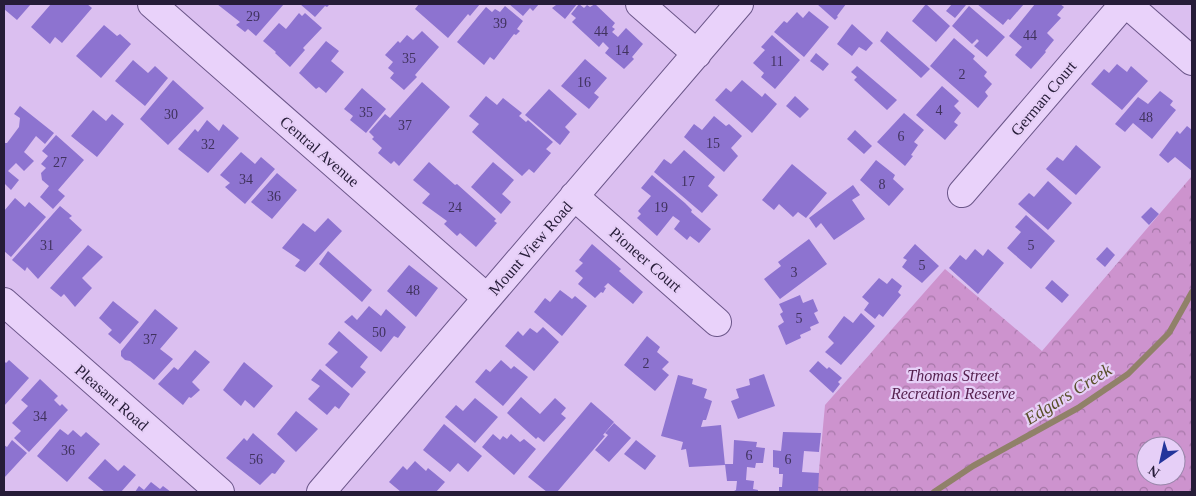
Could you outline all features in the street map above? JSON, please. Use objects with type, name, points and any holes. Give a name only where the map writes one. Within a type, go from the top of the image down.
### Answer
[{"type":"street","name":"Central Avenue","points":[[152,4],[488,298]]},
{"type":"street","points":[[640,4],[697,54]]},
{"type":"street","name":"Mount View Road","points":[[321,492],[739,4]]},
{"type":"street","points":[[1126,4],[1192,61]]},
{"type":"street","name":"German Court","points":[[962,193],[1126,4]]},
{"type":"street","name":"Pioneer Court","points":[[574,196],[718,322]]},
{"type":"street","name":"Pleasant Road","points":[[4,302],[220,492]]},
{"type":"green space","name":"Thomas Street Recreation Reserve","points":[[1192,176],[1192,492],[817,492],[825,405],[945,269],[1042,351]]},
{"type":"building","points":[[4,4],[31,4],[17,20],[4,9]]},
{"type":"building","points":[[51,4],[87,4],[92,8],[62,43],[55,37],[50,44],[31,27]]},
{"type":"building","points":[[217,4],[284,4],[256,36],[248,29],[245,32],[236,25],[240,22]]},
{"type":"building","points":[[300,4],[330,4],[327,7],[325,6],[315,17]]},
{"type":"building","points":[[419,4],[480,4],[470,16],[468,14],[448,38],[415,9]]},
{"type":"building","points":[[509,4],[539,4],[533,11],[530,8],[523,16]]},
{"type":"building","points":[[554,4],[577,4],[565,19],[552,8],[556,5]]},
{"type":"building","points":[[579,4],[584,8],[587,5],[590,7],[595,4],[615,23],[612,27],[615,29],[612,32],[618,37],[626,28],[643,44],[632,57],[634,59],[624,69],[605,53],[609,48],[603,42],[599,47],[572,22],[576,18],[571,14]]},
{"type":"building","points":[[817,4],[846,4],[835,20]]},
{"type":"building","points":[[926,4],[950,26],[936,42],[912,21]]},
{"type":"building","points":[[952,4],[966,5],[955,18],[946,11]]},
{"type":"building","points":[[977,4],[1024,4],[1003,25]]},
{"type":"building","points":[[1035,4],[1060,4],[1064,7],[1057,15],[1061,18],[1047,33],[1054,40],[1031,69],[1015,55],[1022,47],[1009,36]]},
{"type":"building","points":[[505,6],[523,21],[517,29],[520,31],[516,35],[514,34],[494,60],[490,57],[484,65],[457,42],[486,7],[492,12],[495,9],[500,12]]},
{"type":"building","points":[[969,6],[1005,37],[987,57],[974,46],[979,41],[977,39],[972,44],[952,26]]},
{"type":"building","points":[[809,11],[829,27],[804,57],[774,32],[784,21],[787,23],[797,12],[803,18]]},
{"type":"building","points":[[299,13],[302,16],[305,13],[322,28],[303,48],[305,50],[290,67],[263,41],[279,23],[286,29]]},
{"type":"building","points":[[852,24],[873,43],[866,51],[859,47],[852,56],[837,44]]},
{"type":"building","points":[[104,25],[117,36],[120,34],[131,44],[101,78],[76,56]]},
{"type":"building","points":[[422,31],[439,47],[415,75],[417,77],[404,90],[390,78],[394,73],[388,68],[393,62],[385,55],[398,41],[400,43],[407,35],[413,40]]},
{"type":"building","points":[[887,31],[930,69],[921,78],[880,41]]},
{"type":"building","points":[[772,35],[800,60],[775,89],[761,77],[764,73],[753,63],[765,50],[761,47]]},
{"type":"building","points":[[954,38],[975,56],[973,59],[987,72],[984,76],[992,84],[985,92],[988,96],[978,108],[930,66]]},
{"type":"building","points":[[326,41],[339,51],[331,61],[344,72],[326,93],[319,87],[316,89],[299,73]]},
{"type":"building","points":[[816,53],[829,64],[823,71],[810,61]]},
{"type":"building","points":[[585,59],[607,78],[594,93],[599,97],[589,109],[561,86]]},
{"type":"building","points":[[133,60],[148,73],[155,66],[168,78],[145,106],[115,81]]},
{"type":"building","points":[[1117,64],[1127,72],[1131,66],[1148,81],[1122,110],[1091,84],[1104,69],[1109,73]]},
{"type":"building","points":[[857,66],[897,100],[887,110],[854,80],[857,77],[851,72]]},
{"type":"building","points":[[173,80],[204,108],[168,145],[140,119]]},
{"type":"building","points":[[742,80],[762,97],[765,93],[777,104],[752,133],[715,100],[726,88],[731,92]]},
{"type":"building","points":[[422,82],[450,107],[399,166],[394,161],[391,164],[378,153],[382,148],[372,139],[374,137],[369,132],[385,114],[390,118]]},
{"type":"building","points":[[942,86],[959,101],[954,106],[961,113],[954,122],[958,125],[945,140],[916,115]]},
{"type":"building","points":[[362,88],[386,109],[366,133],[350,120],[353,116],[344,109]]},
{"type":"building","points":[[549,89],[577,114],[565,127],[570,132],[560,145],[525,115]]},
{"type":"building","points":[[1160,91],[1173,101],[1170,105],[1176,110],[1152,139],[1133,123],[1125,132],[1115,124],[1138,97],[1148,104]]},
{"type":"building","points":[[486,96],[497,105],[503,98],[522,113],[519,116],[526,122],[528,120],[553,142],[546,149],[551,153],[534,173],[529,169],[522,176],[472,132],[479,124],[469,116]]},
{"type":"building","points":[[795,96],[809,109],[800,118],[786,106]]},
{"type":"building","points":[[20,106],[54,133],[45,144],[36,136],[24,152],[34,161],[24,171],[16,163],[8,171],[19,180],[11,190],[4,183],[4,143],[7,143],[19,127],[20,118],[14,114]]},
{"type":"building","points":[[93,110],[106,121],[112,114],[124,124],[97,157],[71,136]]},
{"type":"building","points":[[904,113],[924,130],[914,142],[918,145],[911,155],[913,156],[905,166],[877,142]]},
{"type":"building","points":[[714,116],[726,126],[729,124],[742,136],[731,148],[738,156],[724,172],[684,137],[694,124],[702,130]]},
{"type":"building","points":[[207,120],[219,131],[223,124],[239,138],[208,173],[178,149],[195,129],[198,132]]},
{"type":"building","points":[[1187,126],[1192,130],[1192,171],[1175,157],[1168,163],[1159,155],[1177,131],[1180,134]]},
{"type":"building","points":[[855,130],[872,146],[864,154],[847,139]]},
{"type":"building","points":[[56,135],[84,160],[58,190],[65,196],[53,209],[40,197],[49,186],[42,180],[41,173],[46,168],[41,164],[48,156],[42,151]]},
{"type":"building","points":[[1076,145],[1101,167],[1076,195],[1046,169],[1057,157],[1063,161]]},
{"type":"building","points":[[684,150],[715,177],[708,186],[718,195],[702,213],[654,172],[664,159],[671,164]]},
{"type":"building","points":[[241,152],[255,164],[261,157],[275,169],[245,204],[225,187],[230,183],[220,175]]},
{"type":"building","points":[[876,160],[895,175],[893,179],[904,189],[889,206],[860,180]]},
{"type":"building","points":[[429,162],[496,219],[494,221],[497,223],[476,247],[460,233],[457,236],[444,224],[447,221],[422,203],[430,194],[413,180]]},
{"type":"building","points":[[493,162],[514,180],[502,194],[511,202],[501,214],[471,187]]},
{"type":"building","points":[[792,164],[827,193],[806,218],[798,212],[793,217],[779,204],[774,210],[762,200]]},
{"type":"building","points":[[277,173],[297,190],[272,219],[251,202]]},
{"type":"building","points":[[652,175],[685,203],[692,210],[691,212],[711,229],[699,243],[690,236],[687,240],[674,229],[680,221],[673,216],[657,236],[637,218],[641,214],[638,211],[651,196],[641,188]]},
{"type":"building","points":[[1048,181],[1072,203],[1048,230],[1018,204],[1029,193],[1034,197]]},
{"type":"building","points":[[853,185],[860,195],[852,200],[865,219],[834,240],[821,223],[816,228],[809,218]]},
{"type":"building","points":[[15,198],[25,207],[29,202],[46,217],[11,257],[4,251],[4,211]]},
{"type":"building","points":[[60,206],[72,216],[69,218],[82,230],[38,279],[27,267],[25,271],[12,260]]},
{"type":"building","points":[[1151,207],[1159,214],[1149,225],[1141,217]]},
{"type":"building","points":[[1026,215],[1055,241],[1031,269],[1007,248],[1021,232],[1015,227]]},
{"type":"building","points":[[328,218],[342,231],[305,272],[295,266],[300,260],[282,248],[303,223],[315,232]]},
{"type":"building","points":[[809,239],[827,264],[780,299],[764,279],[781,266],[778,262]]},
{"type":"building","points":[[592,244],[621,269],[619,271],[643,292],[633,304],[608,283],[604,287],[606,288],[603,293],[601,292],[595,298],[578,284],[583,278],[575,271],[583,263],[579,260]]},
{"type":"building","points":[[915,244],[939,266],[922,283],[902,267],[907,260],[903,258]]},
{"type":"building","points":[[88,245],[103,257],[82,278],[92,288],[75,307],[64,294],[61,297],[50,288]]},
{"type":"building","points":[[1107,247],[1115,255],[1105,267],[1096,259]]},
{"type":"building","points":[[975,249],[983,256],[988,249],[1004,263],[978,294],[949,268],[960,255],[966,260]]},
{"type":"building","points":[[328,251],[372,290],[362,302],[319,264]]},
{"type":"building","points":[[409,265],[438,288],[416,317],[387,291]]},
{"type":"building","points":[[879,278],[887,284],[892,278],[902,286],[898,292],[901,295],[883,317],[879,314],[875,319],[864,310],[869,303],[862,297]]},
{"type":"building","points":[[1052,280],[1069,295],[1062,303],[1045,288]]},
{"type":"building","points":[[560,290],[572,299],[575,296],[587,306],[562,336],[534,312],[545,298],[550,302]]},
{"type":"building","points":[[800,295],[803,303],[813,299],[818,311],[814,313],[819,323],[810,327],[811,330],[800,335],[801,338],[786,345],[778,326],[784,322],[780,314],[783,312],[779,304]]},
{"type":"building","points":[[113,301],[139,322],[120,344],[108,334],[112,330],[99,318]]},
{"type":"building","points":[[369,306],[381,316],[386,309],[406,327],[398,338],[394,336],[381,352],[344,322],[352,315],[357,320]]},
{"type":"building","points":[[155,309],[178,328],[160,349],[173,359],[154,380],[130,361],[125,360],[121,356],[121,351]]},
{"type":"building","points":[[861,313],[875,326],[841,365],[825,352],[834,343],[828,337],[844,316],[853,323]]},
{"type":"building","points":[[543,327],[559,342],[534,371],[505,346],[518,331],[523,336],[530,328],[537,333]]},
{"type":"building","points":[[339,331],[368,357],[360,367],[366,372],[352,388],[325,365],[338,352],[328,344]]},
{"type":"building","points":[[647,336],[660,347],[657,352],[669,362],[662,369],[669,375],[655,391],[624,365]]},
{"type":"building","points":[[195,350],[210,362],[192,382],[200,390],[191,398],[189,397],[183,405],[158,384],[174,367],[178,370]]},
{"type":"building","points":[[9,360],[29,378],[4,406],[4,361],[6,363]]},
{"type":"building","points":[[501,360],[511,369],[514,366],[528,377],[503,406],[475,382],[486,369],[490,372]]},
{"type":"building","points":[[818,361],[842,378],[833,393],[809,371]]},
{"type":"building","points":[[244,362],[273,386],[254,408],[245,400],[241,406],[223,390]]},
{"type":"building","points":[[320,369],[350,394],[339,409],[335,406],[327,415],[308,399],[320,386],[311,380]]},
{"type":"building","points":[[764,374],[775,406],[738,419],[731,401],[739,398],[736,389],[750,385],[749,379]]},
{"type":"building","points":[[678,375],[693,379],[692,384],[707,389],[704,398],[712,401],[706,420],[703,420],[701,427],[721,425],[725,465],[689,467],[686,449],[681,450],[683,442],[661,436]]},
{"type":"building","points":[[40,379],[58,396],[54,400],[68,410],[29,452],[14,438],[21,431],[12,423],[28,406],[21,400]]},
{"type":"building","points":[[521,397],[540,414],[555,398],[566,408],[561,414],[566,418],[544,442],[538,437],[536,439],[507,413]]},
{"type":"building","points":[[475,398],[498,417],[475,443],[445,417],[456,405],[463,411]]},
{"type":"building","points":[[591,402],[614,422],[603,435],[605,436],[557,492],[547,492],[528,477]]},
{"type":"building","points":[[296,411],[318,429],[296,452],[277,434]]},
{"type":"building","points":[[614,423],[631,438],[609,462],[595,450],[608,435],[605,433]]},
{"type":"building","points":[[444,424],[482,456],[468,472],[458,463],[450,472],[423,450]]},
{"type":"building","points":[[60,429],[68,435],[73,430],[81,437],[86,432],[100,444],[67,482],[37,456]]},
{"type":"building","points":[[783,432],[821,433],[819,452],[804,451],[802,472],[819,473],[818,492],[779,492],[779,487],[782,487],[783,474],[779,474],[779,468],[773,467],[773,450],[781,451]]},
{"type":"building","points":[[253,433],[285,461],[275,474],[272,473],[260,485],[226,458],[244,438],[247,441]]},
{"type":"building","points":[[493,434],[500,440],[503,436],[507,439],[511,434],[520,442],[524,439],[536,449],[514,475],[482,447]]},
{"type":"building","points":[[12,440],[27,453],[4,478],[4,445],[7,447]]},
{"type":"building","points":[[636,440],[656,456],[645,470],[624,454]]},
{"type":"building","points":[[734,440],[757,442],[756,447],[765,448],[763,463],[756,463],[755,468],[747,467],[746,480],[754,481],[753,489],[758,490],[758,492],[732,492],[736,490],[737,481],[727,481],[725,464],[733,464]]},
{"type":"building","points":[[105,459],[118,471],[124,465],[136,475],[121,492],[105,492],[88,478]]},
{"type":"building","points":[[415,461],[426,471],[428,468],[445,482],[436,492],[401,492],[389,482],[403,466],[407,470]]},
{"type":"building","points":[[151,482],[160,489],[163,486],[171,492],[135,492],[139,486],[144,490]]},
{"type":"waterway","name":"Edgars Creek","points":[[934,492],[973,466],[1078,408],[1128,374],[1169,333],[1192,292]]}]
